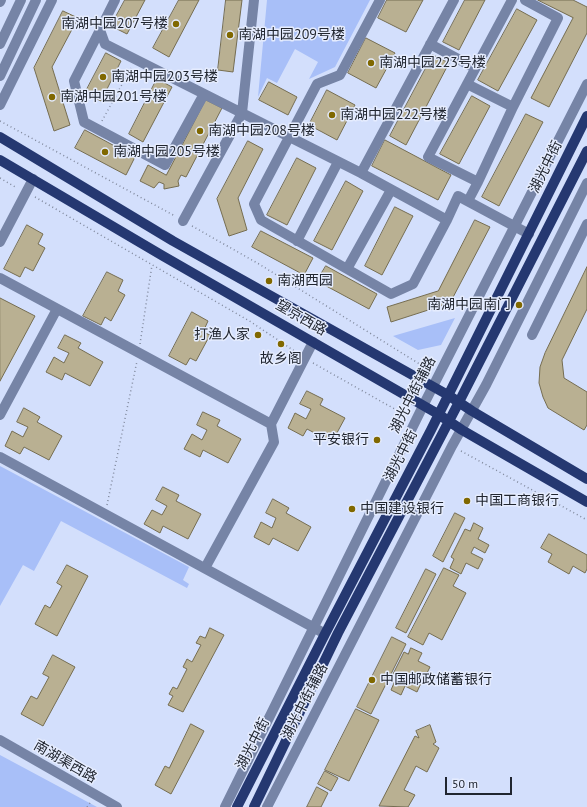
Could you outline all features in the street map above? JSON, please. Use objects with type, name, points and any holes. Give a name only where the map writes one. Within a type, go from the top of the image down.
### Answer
[{"type":"main road","name":"湖光中街","points":[[237,807],[448,395],[587,116]]},
{"type":"main road","name":"望京西路","points":[[0,137],[173,242],[448,395],[472,411],[587,479]]},
{"type":"main road","name":"湖光中街","points":[[254,807],[338,633],[459,402],[587,151]]},
{"type":"main road","name":"望京西路","points":[[0,160],[587,502]]},
{"type":"street","points":[[0,44],[21,0]]},
{"type":"street","points":[[0,76],[36,0]]},
{"type":"street","points":[[0,105],[52,0]]},
{"type":"street","points":[[115,0],[74,81],[84,122],[165,165],[204,94]]},
{"type":"street","points":[[183,221],[242,113],[254,0]]},
{"type":"street","points":[[380,0],[340,75],[317,84],[254,204],[261,220],[391,294],[413,284],[458,196],[529,234]]},
{"type":"street","points":[[361,173],[454,0]]},
{"type":"street","points":[[478,182],[428,157],[512,0]]},
{"type":"street","points":[[468,201],[558,18],[525,0]]},
{"type":"street","points":[[100,30],[105,44],[361,173],[447,220]]},
{"type":"street","points":[[430,44],[476,68]]},
{"type":"street","points":[[467,84],[513,107]]},
{"type":"street","name":"湖光中街辅路","points":[[225,807],[415,421],[587,84]]},
{"type":"street","points":[[297,241],[338,162]]},
{"type":"street","points":[[0,242],[33,179]]},
{"type":"street","name":"湖光中街辅路","points":[[267,807],[452,446],[472,411],[587,183]]},
{"type":"street","points":[[347,269],[391,190]]},
{"type":"street","points":[[554,215],[567,222]]},
{"type":"street","points":[[532,335],[587,224]]},
{"type":"street","points":[[0,278],[271,424]]},
{"type":"street","points":[[0,415],[57,309]]},
{"type":"street","points":[[206,568],[274,442],[271,424],[313,342]]},
{"type":"street","points":[[0,457],[325,634]]},
{"type":"street","name":"南湖渠西路","points":[[0,740],[117,807]]},
{"type":"path","points":[[98,129],[135,59]]},
{"type":"path","points":[[0,121],[259,264],[426,368],[433,387]]},
{"type":"path","points":[[0,178],[251,322],[305,358],[415,421]]},
{"type":"path","points":[[105,514],[139,354],[152,265]]},
{"type":"path","points":[[452,446],[587,520]]},
{"type":"shaded area","points":[[267,0],[370,0],[335,67],[309,79],[318,62],[295,49],[277,83],[267,78],[258,97]]},
{"type":"shaded area","points":[[455,318],[441,345],[418,350],[393,336]]},
{"type":"shaded area","points":[[0,466],[189,567],[183,580],[189,584],[187,588],[61,521],[34,571],[23,565],[0,606]]},
{"type":"shaded area","points":[[0,755],[97,807],[0,807]]},
{"type":"building","points":[[125,0],[145,0],[127,34],[111,26]]},
{"type":"building","name":"南湖中园207号楼","points":[[179,0],[199,0],[169,57],[153,48]]},
{"type":"building","name":"南湖中园209号楼","points":[[226,0],[242,0],[233,72],[218,70]]},
{"type":"building","points":[[387,0],[423,0],[406,32],[378,18]]},
{"type":"building","points":[[465,0],[485,0],[459,50],[443,42]]},
{"type":"building","points":[[538,0],[573,0],[587,7],[587,33],[549,107],[531,98],[573,18]]},
{"type":"building","points":[[517,9],[537,20],[498,91],[478,80]]},
{"type":"building","name":"南湖中园201号楼","points":[[63,11],[78,18],[52,67],[70,125],[54,131],[34,68]]},
{"type":"building","name":"南湖中园223号楼","points":[[366,38],[395,53],[376,88],[348,73]]},
{"type":"building","name":"南湖中园203号楼","points":[[106,53],[121,61],[101,101],[85,93]]},
{"type":"building","points":[[433,55],[449,63],[406,145],[390,136]]},
{"type":"building","points":[[157,79],[172,87],[143,142],[129,134]]},
{"type":"building","points":[[269,82],[297,97],[288,115],[259,100]]},
{"type":"building","name":"南湖中园222号楼","points":[[327,90],[355,105],[337,140],[309,125]]},
{"type":"building","points":[[472,96],[490,106],[459,164],[440,154]]},
{"type":"building","name":"南湖中园208号楼","points":[[206,100],[222,108],[186,177],[181,175],[178,181],[179,186],[164,189],[164,184],[159,182],[154,188],[140,181],[148,165],[166,175]]},
{"type":"building","points":[[526,114],[543,122],[499,206],[482,197]]},
{"type":"building","name":"南湖中园205号楼","points":[[85,130],[135,157],[126,175],[75,148]]},
{"type":"building","points":[[385,140],[451,175],[438,200],[372,166]]},
{"type":"building","points":[[248,141],[263,149],[238,198],[247,230],[229,236],[217,199]]},
{"type":"building","points":[[297,158],[316,168],[287,225],[267,215]]},
{"type":"building","points":[[346,181],[363,191],[332,250],[314,241]]},
{"type":"building","points":[[395,207],[413,216],[382,275],[365,266]]},
{"type":"building","points":[[475,220],[490,227],[450,303],[391,322],[387,307],[438,291]]},
{"type":"building","points":[[27,225],[43,234],[38,244],[45,248],[33,271],[25,267],[20,277],[4,269]]},
{"type":"building","points":[[261,231],[313,258],[304,275],[252,247]]},
{"type":"building","points":[[326,266],[377,294],[369,309],[317,281]]},
{"type":"building","points":[[587,267],[587,309],[562,360],[564,378],[587,392],[587,425],[584,430],[548,408],[539,383],[540,367],[545,353]]},
{"type":"building","points":[[107,272],[123,280],[118,291],[125,295],[111,321],[105,317],[101,325],[83,316]]},
{"type":"building","points":[[0,298],[35,316],[0,381]]},
{"type":"building","points":[[192,312],[208,321],[203,332],[210,335],[196,361],[190,358],[186,365],[169,356]]},
{"type":"building","points":[[65,335],[81,343],[78,348],[103,362],[90,386],[65,373],[62,380],[46,372],[54,357],[64,363],[69,353],[58,348]]},
{"type":"building","points":[[307,391],[323,399],[320,405],[345,418],[332,442],[307,429],[303,436],[288,428],[295,413],[306,419],[311,409],[300,404]]},
{"type":"building","points":[[24,408],[40,417],[37,422],[62,436],[49,460],[24,447],[20,454],[5,446],[12,431],[23,437],[28,427],[17,422]]},
{"type":"building","points":[[203,412],[220,420],[217,426],[241,439],[228,463],[203,450],[200,457],[184,449],[192,434],[202,440],[207,430],[197,425]]},
{"type":"building","points":[[163,487],[179,495],[176,501],[201,514],[188,539],[163,526],[160,533],[144,524],[152,510],[162,515],[167,506],[156,500]]},
{"type":"building","points":[[273,499],[289,508],[286,513],[311,527],[298,551],[273,538],[269,545],[254,537],[261,522],[272,528],[276,518],[266,513]]},
{"type":"building","points":[[455,513],[465,518],[443,562],[433,556]]},
{"type":"building","points":[[474,523],[483,528],[478,539],[489,545],[485,553],[474,547],[471,553],[483,559],[478,569],[466,563],[461,574],[450,568],[454,559],[451,557],[465,529],[470,531]]},
{"type":"building","points":[[549,534],[587,555],[587,569],[585,573],[573,566],[569,574],[548,562],[552,554],[541,548]]},
{"type":"building","points":[[67,565],[88,576],[57,636],[35,624],[45,605],[50,608],[62,586],[57,583]]},
{"type":"building","points":[[444,568],[459,575],[453,586],[466,593],[442,640],[429,633],[423,645],[408,637]]},
{"type":"building","points":[[426,569],[436,574],[406,633],[396,628]]},
{"type":"building","points":[[210,628],[224,635],[183,712],[168,705],[173,696],[169,694],[173,687],[177,689],[187,669],[183,667],[187,659],[192,662],[201,645],[196,643],[200,636],[205,638]]},
{"type":"building","points":[[392,637],[406,644],[371,714],[357,707]]},
{"type":"building","points":[[411,648],[422,653],[418,661],[430,667],[425,677],[416,672],[414,677],[422,681],[417,692],[405,686],[401,695],[391,690],[394,683],[390,680],[404,652],[408,654]]},
{"type":"building","points":[[53,655],[75,667],[43,726],[21,714],[31,696],[37,699],[49,677],[43,674]]},
{"type":"building","points":[[356,709],[379,720],[349,781],[325,770]]},
{"type":"building","points":[[191,724],[204,731],[171,794],[155,785],[165,766],[169,768]]},
{"type":"building","points":[[430,725],[436,742],[433,744],[439,748],[427,772],[416,766],[404,790],[415,795],[408,807],[379,806],[415,736],[419,738],[416,731]]},
{"type":"building","points":[[325,771],[338,778],[331,791],[318,784]]},
{"type":"building","points":[[317,787],[328,793],[321,807],[307,807]]},
{"type":"place","name":"南湖中园207号楼","points":[[176,24]]},
{"type":"place","name":"南湖中园209号楼","points":[[230,35]]},
{"type":"place","name":"南湖中园223号楼","points":[[371,63]]},
{"type":"place","name":"南湖中园203号楼","points":[[103,77]]},
{"type":"place","name":"南湖中园201号楼","points":[[52,97]]},
{"type":"place","name":"南湖中园222号楼","points":[[332,115]]},
{"type":"place","name":"南湖中园208号楼","points":[[200,131]]},
{"type":"place","name":"南湖中园205号楼","points":[[105,152]]},
{"type":"place","name":"南湖西园","points":[[269,281]]},
{"type":"place","name":"南湖中园南门","points":[[519,305]]},
{"type":"place","name":"打渔人家","points":[[258,335]]},
{"type":"place","name":"故乡阁","points":[[281,344]]},
{"type":"place","name":"平安银行","points":[[377,440]]},
{"type":"place","name":"中国工商银行","points":[[467,501]]},
{"type":"place","name":"中国建设银行","points":[[352,509]]},
{"type":"place","name":"中国邮政储蓄银行","points":[[372,680]]}]
